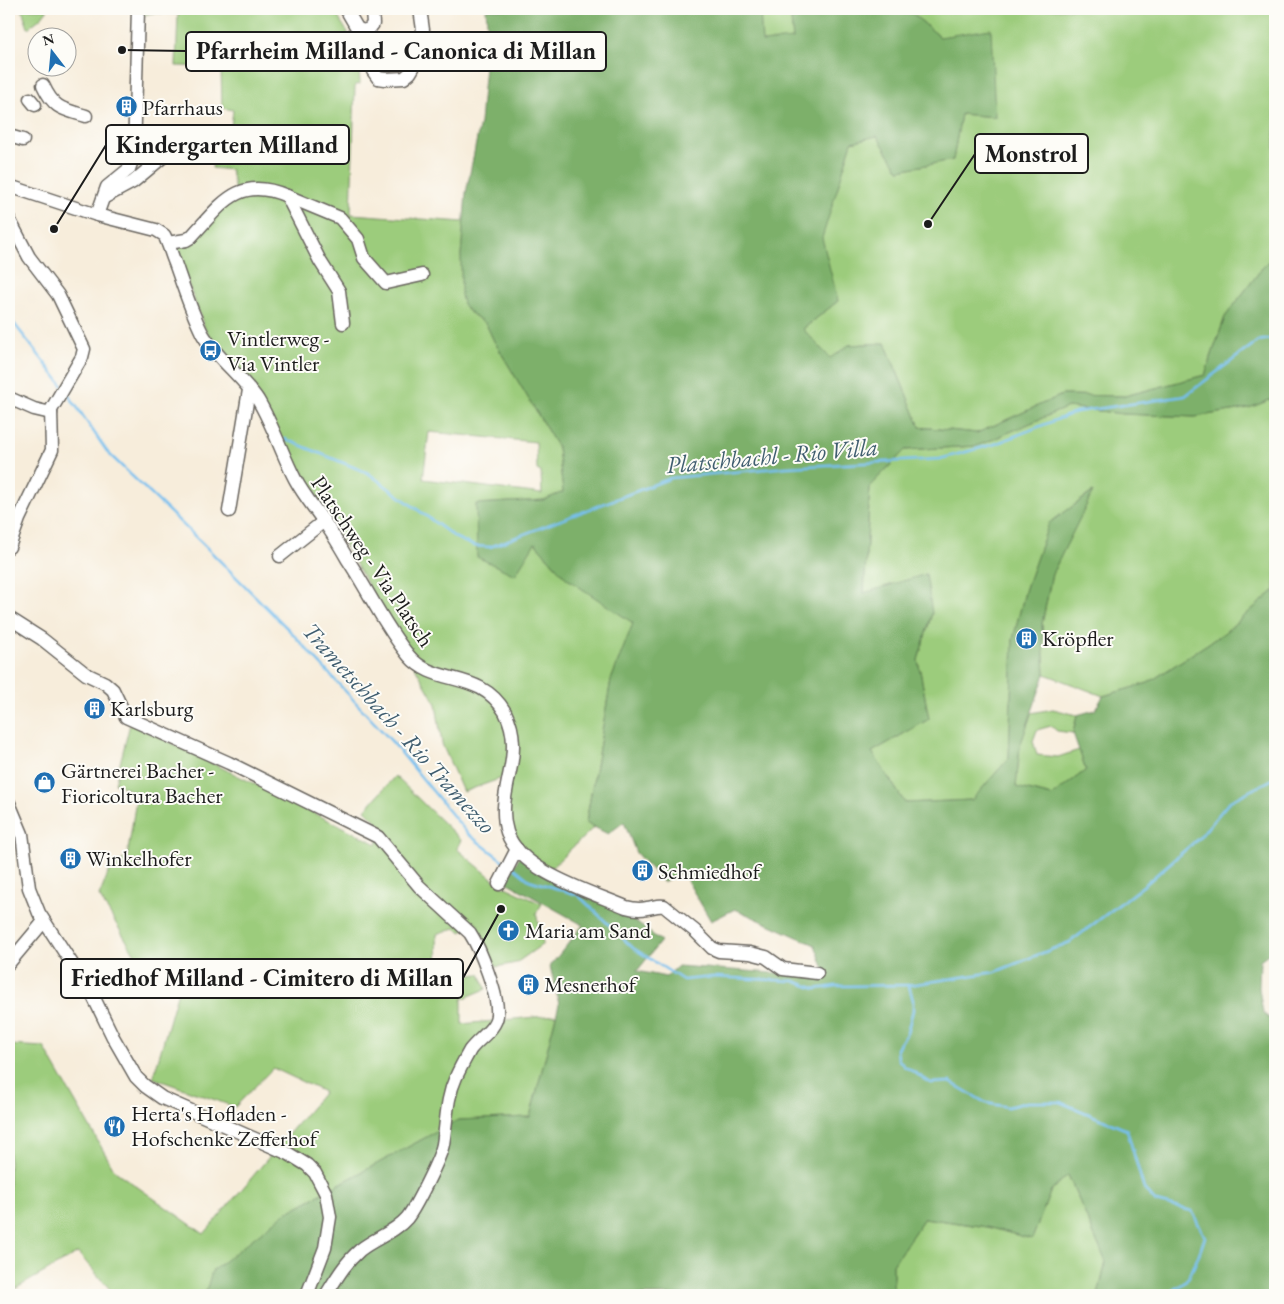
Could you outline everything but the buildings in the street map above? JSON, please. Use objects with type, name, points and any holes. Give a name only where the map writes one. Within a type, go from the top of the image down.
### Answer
[{"type":"street","points":[[97,215],[107,188],[129,169],[134,155],[138,9]]},
{"type":"street","points":[[346,9],[357,28],[363,31],[370,29],[373,24],[372,9]]},
{"type":"street","points":[[363,31],[373,71],[378,78],[404,78],[413,68],[420,45],[423,30],[420,9]]},
{"type":"street","points":[[43,85],[49,99],[60,108],[86,116]]},
{"type":"street","points":[[9,136],[23,140]]},
{"type":"street","points":[[104,197],[133,182],[164,156]]},
{"type":"street","points":[[9,186],[97,215],[160,232],[168,243],[186,240],[191,237],[226,201],[246,189],[266,189],[288,196],[340,218],[358,239],[364,258],[386,283],[422,275]]},
{"type":"street","points":[[288,196],[320,261],[339,291],[344,323]]},
{"type":"street","points":[[9,219],[29,257],[58,296],[84,349],[82,357],[53,406],[51,413],[52,450],[9,547]]},
{"type":"street","name":"Platschweg - Via Platsch","points":[[168,243],[196,321],[204,336],[258,401],[298,485],[324,521],[387,625],[410,657],[425,669],[440,675],[463,680],[482,688],[504,712],[513,733],[514,756],[504,803],[504,818],[515,852]]},
{"type":"street","points":[[229,511],[249,390]]},
{"type":"street","points":[[9,398],[34,409],[51,413]]},
{"type":"street","points":[[280,556],[324,521]]},
{"type":"street","points":[[9,618],[42,639],[86,674],[105,683],[113,690],[126,716],[229,763],[378,837],[419,886],[470,933],[483,961],[496,1002],[497,1016],[493,1026],[471,1050],[456,1077],[449,1096],[443,1145],[439,1159],[407,1218],[393,1230],[361,1250],[345,1266],[326,1295]]},
{"type":"street","points":[[9,803],[22,834],[30,894],[45,923],[93,996],[130,1066],[145,1086],[167,1100],[289,1154],[315,1173],[326,1194],[330,1217],[325,1248],[307,1295]]},
{"type":"street","points":[[501,880],[515,852],[545,872],[626,907],[638,909],[658,905],[664,906],[695,931],[712,948],[719,951],[758,955],[766,957],[783,968],[817,973]]},
{"type":"street","points":[[9,963],[40,926],[45,923]]},
{"type":"green space","points":[[22,9],[48,9],[41,18],[28,28]]},
{"type":"green space","points":[[140,9],[333,9],[358,49],[360,84],[355,85],[351,214],[464,222],[461,255],[468,311],[486,324],[494,341],[558,448],[563,492],[544,500],[476,504],[534,542],[566,578],[634,623],[611,680],[586,822],[594,827],[552,867],[544,868],[519,847],[509,823],[505,777],[463,792],[442,744],[436,704],[305,475],[205,329],[175,248],[236,198],[231,170],[212,168],[218,127],[231,127],[233,110],[222,108],[221,67],[176,66],[178,14],[152,13],[141,16]],"holes":[[[429,432],[536,442],[537,470],[541,472],[542,494],[423,479]]]},
{"type":"green space","points":[[486,9],[760,9],[762,42],[793,39],[790,9],[907,9],[940,37],[991,29],[995,117],[961,114],[953,160],[899,170],[877,136],[852,142],[822,238],[838,301],[803,329],[830,358],[849,345],[885,343],[920,427],[977,433],[1062,395],[1125,396],[1205,375],[1225,317],[1263,267],[1275,256],[1275,398],[1249,408],[1195,417],[1123,414],[1068,407],[977,446],[905,450],[870,486],[864,593],[926,574],[932,613],[918,660],[929,719],[872,752],[905,803],[972,800],[1009,758],[1013,639],[1026,588],[1049,523],[1093,492],[1052,574],[1042,624],[1045,674],[1020,746],[1016,787],[1052,796],[1086,770],[1073,733],[1077,715],[1095,710],[1103,696],[1148,683],[1224,633],[1275,590],[1275,949],[1260,960],[1259,988],[1263,1013],[1275,1023],[1275,1295],[1098,1295],[1106,1262],[1068,1175],[1051,1190],[1032,1239],[987,1227],[924,1218],[893,1264],[893,1295],[205,1295],[212,1271],[284,1214],[458,1120],[530,1117],[559,1004],[550,966],[583,925],[506,882],[519,857],[540,873],[624,913],[661,941],[637,971],[666,977],[678,966],[827,977],[815,945],[735,909],[711,921],[682,872],[663,882],[636,853],[624,822],[608,834],[586,823],[611,680],[633,623],[566,578],[535,543],[515,575],[477,557],[476,504],[544,500],[563,492],[558,448],[494,341],[486,324],[468,311],[463,304],[461,295],[461,255],[466,193],[480,123],[488,34]]},
{"type":"green space","points":[[760,9],[790,9],[793,40],[761,42]]},
{"type":"green space","points":[[907,9],[1275,9],[1275,256],[1263,267],[1225,317],[1205,375],[1125,396],[1062,395],[977,433],[920,427],[885,343],[849,345],[830,359],[803,329],[838,301],[821,238],[852,142],[877,135],[899,170],[953,160],[961,114],[995,117],[940,37]]},
{"type":"green space","points":[[1275,398],[1275,590],[1224,633],[1148,683],[1103,696],[1045,674],[1042,624],[1052,574],[1092,492],[1049,524],[1026,588],[1013,639],[1009,758],[972,800],[905,803],[872,752],[929,719],[918,660],[932,613],[864,594],[870,486],[905,450],[977,446],[1068,407],[1123,414],[1195,417],[1249,408]]},
{"type":"green space","points":[[1053,709],[1077,715],[1073,733],[1057,731],[1051,726],[1037,730],[1033,741],[1037,755],[1058,757],[1079,750],[1086,770],[1052,796],[1016,787],[1020,746],[1031,713]]},
{"type":"green space","points":[[130,724],[377,844],[383,828],[365,810],[395,776],[461,840],[457,849],[499,884],[542,904],[536,913],[543,944],[516,963],[496,967],[474,921],[462,932],[455,928],[437,934],[438,978],[480,974],[486,989],[462,999],[462,1024],[556,1015],[530,1117],[458,1120],[284,1214],[213,1271],[205,1295],[115,1295],[78,1253],[15,1289],[12,1295],[9,1295],[9,1045],[44,1047],[115,1171],[204,1234],[324,1092],[273,1068],[235,1107],[153,1078],[182,977],[144,969],[99,896],[111,869],[127,858],[137,793],[115,783]]},
{"type":"green space","points":[[1068,1175],[1106,1262],[1098,1295],[893,1295],[893,1264],[924,1218],[987,1227],[1032,1239],[1051,1190]]},
{"type":"waterway","name":"Trametschbach - Rio Tramezzo","points":[[9,317],[62,385]]},
{"type":"waterway","name":"Platschbachl - Rio Villa","points":[[285,439],[368,473],[456,538],[474,546],[490,547],[671,478],[787,467],[940,459],[995,444],[1076,412],[1185,396],[1258,341],[1275,338]]},
{"type":"waterway","name":"Trametschbach - Rio Tramezzo","points":[[66,391],[108,453],[289,630],[394,744],[468,834],[506,863]]},
{"type":"waterway","name":"Trametschbach - Rio Tramezzo","points":[[513,867],[529,880],[578,895],[633,948],[683,980],[713,977],[794,981],[816,989],[836,986],[909,985],[995,972],[1070,942],[1147,883],[1199,838],[1230,801],[1275,778]]},
{"type":"waterway","points":[[909,986],[913,1000],[913,1010],[907,1033],[897,1048],[898,1059],[904,1066],[931,1083],[950,1082],[986,1103],[1008,1107],[1027,1102],[1060,1102],[1127,1130],[1144,1189],[1156,1202],[1192,1211],[1205,1237],[1195,1265],[1186,1281],[1168,1295]]},
{"type":"place","name":"Pfarrheim Milland - Canonica di Millan","points":[[122,50]]},
{"type":"place","name":"Pfarrhaus","points":[[126,107]]},
{"type":"place","name":"Monstrol","points":[[928,224]]},
{"type":"place","name":"Kindergarten Milland","points":[[54,229]]},
{"type":"place","name":"Vintlerweg - Via Vintler","points":[[211,351]]},
{"type":"place","name":"Kröpfler","points":[[1026,638]]},
{"type":"place","name":"Karlsburg","points":[[94,708]]},
{"type":"place","name":"Gärtnerei Bacher - Fioricoltura Bacher","points":[[45,783]]},
{"type":"place","name":"Winkelhofer","points":[[70,858]]},
{"type":"place","name":"Schmiedhof","points":[[642,871]]},
{"type":"place","name":"Friedhof Milland - Cimitero di Millan","points":[[501,909]]},
{"type":"place","name":"Maria am Sand","points":[[509,930]]},
{"type":"place","name":"Mesnerhof","points":[[528,984]]},
{"type":"place","name":"Herta's Hofladen - Hofschenke Zefferhof","points":[[115,1126]]}]
